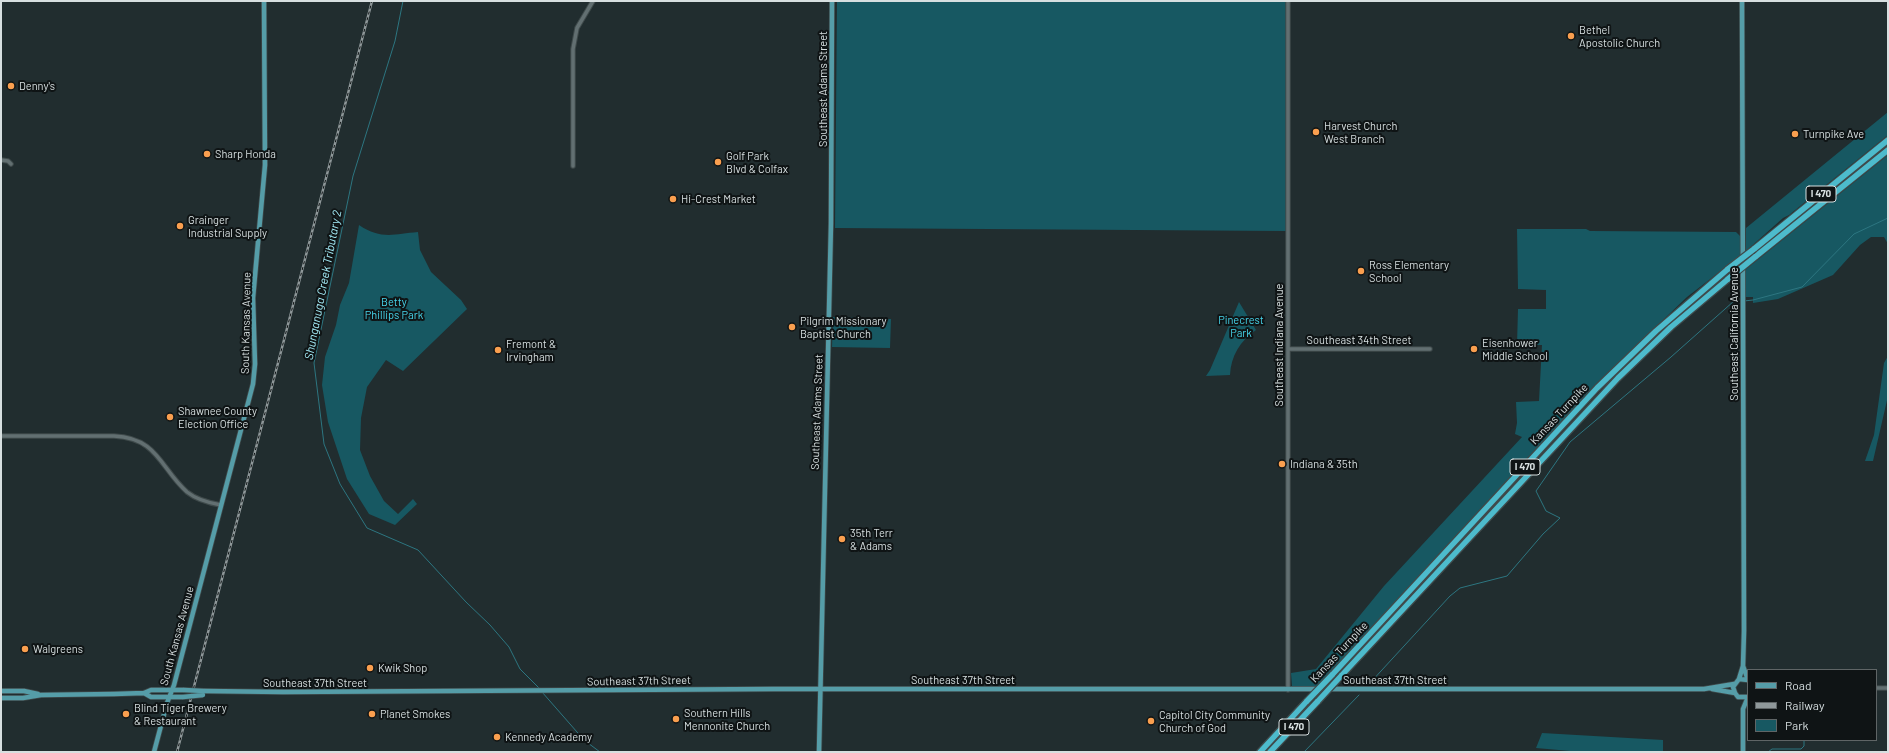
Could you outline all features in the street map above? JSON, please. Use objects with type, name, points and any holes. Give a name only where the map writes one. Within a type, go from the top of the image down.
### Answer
[{"type":"highway","name":"Kansas Turnpike","points":[[1260,752],[1602,383],[1661,326],[1728,269],[1888,140]]},
{"type":"highway","name":"Kansas Turnpike","points":[[1270,752],[1618,378],[1672,327],[1728,279],[1888,150]]},
{"type":"main road","name":"South Kansas Avenue","points":[[154,752],[172,690],[253,384],[255,371],[253,298],[265,165],[264,1]]},
{"type":"main road","name":"Southeast Adams Street","points":[[819,752],[831,230],[832,1]]},
{"type":"main road","name":"Southeast California Avenue","points":[[1739,679],[1743,666],[1742,1]]},
{"type":"main road","name":"Southeast California Avenue","points":[[1743,666],[1747,677]]},
{"type":"main road","points":[[1743,709],[1736,695],[1734,684],[1739,679],[1747,680]]},
{"type":"main road","name":"Southeast 37th Street","points":[[1712,689],[1715,687],[1734,684]]},
{"type":"main road","name":"Southeast 37th Street","points":[[203,693],[820,689],[1712,689],[1747,697]]},
{"type":"main road","points":[[1,698],[23,698],[41,695],[144,693],[151,690],[184,690],[203,693]]},
{"type":"main road","points":[[1,691],[24,691],[41,695]]},
{"type":"main road","points":[[144,693],[151,697],[169,697],[203,693]]},
{"type":"main road","points":[[1743,752],[1743,709],[1747,699]]},
{"type":"street","points":[[573,166],[573,49],[577,28],[593,1]]},
{"type":"street","name":"Southeast Indiana Avenue","points":[[1288,1],[1288,690]]},
{"type":"street","points":[[1,160],[8,161],[11,164]]},
{"type":"street","name":"Southeast 34th Street","points":[[1288,349],[1430,349]]},
{"type":"street","points":[[1,436],[114,436],[133,438],[142,442],[153,450],[187,492],[201,500],[221,505]]},
{"type":"street","points":[[1877,688],[1888,688]]},
{"type":"green space","points":[[837,1],[1286,2],[1286,231],[835,228]]},
{"type":"green space","points":[[1888,112],[1888,135],[1789,215],[1783,218],[1746,251],[1746,228]]},
{"type":"green space","points":[[1888,155],[1888,244],[1884,237],[1871,237],[1860,245],[1833,275],[1778,299],[1753,303],[1753,297],[1745,297],[1745,270]]},
{"type":"green space","name":"Betty Phillips Park","points":[[359,225],[374,233],[388,235],[418,232],[420,250],[431,272],[461,300],[467,309],[403,371],[386,360],[367,387],[361,418],[360,450],[370,476],[384,501],[398,514],[413,499],[417,504],[395,525],[369,514],[347,479],[328,422],[322,385],[325,357],[336,325],[340,305],[349,283]]},
{"type":"green space","points":[[1517,229],[1736,232],[1740,236],[1740,256],[1687,297],[1592,388],[1317,687],[1294,687],[1292,686],[1291,673],[1316,669],[1384,586],[1522,437],[1515,434],[1517,423],[1516,402],[1539,401],[1542,345],[1517,345],[1518,309],[1546,309],[1546,290],[1518,289]]},
{"type":"green space","name":"Pinecrest Park","points":[[1239,302],[1256,330],[1245,339],[1234,355],[1230,375],[1206,376],[1210,370]]},
{"type":"green space","points":[[833,317],[891,319],[890,348],[832,347]]},
{"type":"green space","points":[[1888,356],[1888,396],[1873,461],[1865,461],[1874,435],[1884,363]]},
{"type":"green space","points":[[1542,733],[1663,740],[1663,752],[1570,752],[1536,748]]},
{"type":"waterway","name":"Shunganuga Creek Tributary 2","points":[[403,1],[395,41],[353,176],[314,363],[324,444],[340,484],[367,528],[418,550],[466,602],[490,625],[509,647],[520,669],[540,689]]},
{"type":"waterway","points":[[1744,301],[1802,287],[1854,234],[1888,218]]},
{"type":"waterway","points":[[1370,683],[1450,596],[1460,588],[1507,576],[1543,534],[1560,518],[1546,511],[1536,491],[1570,442],[1671,357],[1734,301],[1741,301]]},
{"type":"waterway","name":"Shunganuga Creek Tributary 2","points":[[542,692],[584,740],[600,752]]},
{"type":"waterway","points":[[1304,752],[1359,695]]},
{"type":"waterway","points":[[1768,752],[1772,749],[1801,749],[1804,746],[1804,741]]},
{"type":"railway","points":[[177,752],[372,1]]},
{"type":"place","name":"Bethel Apostolic Church","points":[[1571,36]]},
{"type":"place","name":"Denny's","points":[[11,86]]},
{"type":"place","name":"Harvest Church West Branch","points":[[1316,132]]},
{"type":"place","name":"Turnpike Ave","points":[[1795,134]]},
{"type":"place","name":"Sharp Honda","points":[[207,154]]},
{"type":"place","name":"Golf Park Blvd & Colfax","points":[[718,162]]},
{"type":"place","name":"Hi-Crest Market","points":[[673,199]]},
{"type":"place","name":"Grainger Industrial Supply","points":[[180,226]]},
{"type":"place","name":"Ross Elementary School","points":[[1361,271]]},
{"type":"place","name":"Pilgrim Missionary Baptist Church","points":[[792,327]]},
{"type":"place","name":"Eisenhower Middle School","points":[[1474,349]]},
{"type":"place","name":"Fremont & Irvingham","points":[[498,350]]},
{"type":"place","name":"Shawnee County Election Office","points":[[170,417]]},
{"type":"place","name":"Indiana & 35th","points":[[1282,464]]},
{"type":"place","name":"35th Terr & Adams","points":[[842,539]]},
{"type":"place","name":"Walgreens","points":[[25,649]]},
{"type":"place","name":"Kwik Shop","points":[[370,668]]},
{"type":"place","name":"Blind Tiger Brewery & Restaurant","points":[[126,714]]},
{"type":"place","name":"Planet Smokes","points":[[372,714]]},
{"type":"place","name":"Southern Hills Mennonite Church","points":[[676,719]]},
{"type":"place","name":"Capitol City Community Church of God","points":[[1151,721]]},
{"type":"place","name":"Kennedy Academy","points":[[497,737]]}]
